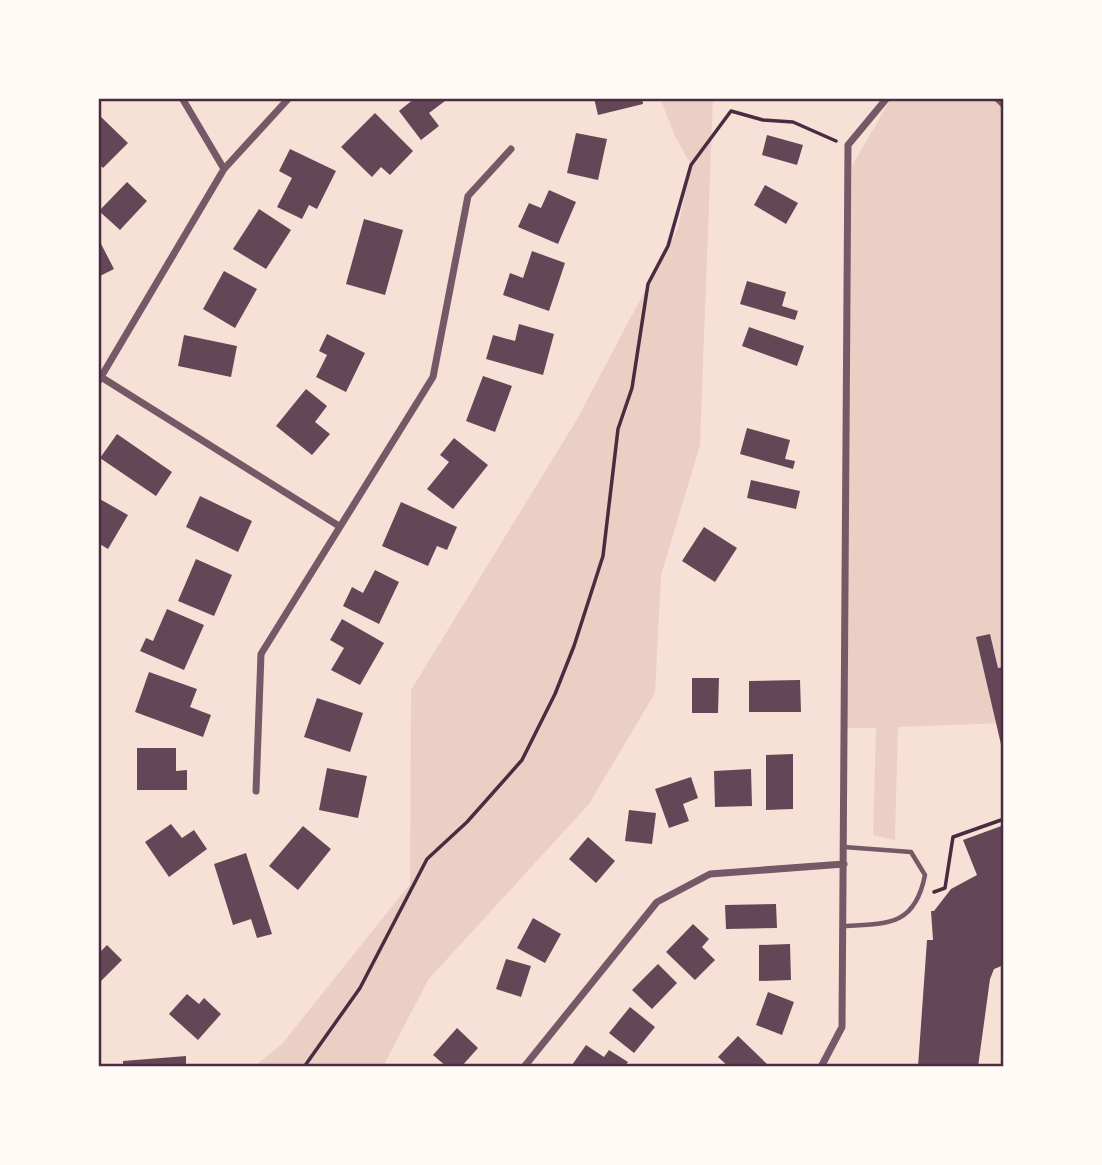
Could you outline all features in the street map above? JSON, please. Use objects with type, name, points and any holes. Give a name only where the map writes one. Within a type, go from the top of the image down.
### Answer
[{"type":"street","points":[[182,98],[225,169]]},
{"type":"street","points":[[289,98],[225,169],[99,379],[339,526]]},
{"type":"street","points":[[821,1067],[842,1027],[848,145],[887,98]]},
{"type":"street","points":[[997,98],[1004,105]]},
{"type":"street","points":[[256,791],[261,654],[433,377],[468,195],[511,149]]},
{"type":"street","points":[[524,1067],[657,902],[710,874],[844,864]]},
{"type":"lane","points":[[843,926],[873,924],[906,915],[920,896],[925,875],[911,852],[844,847]]},
{"type":"path","points":[[304,1067],[360,988],[427,859],[467,822],[522,760],[555,694],[574,646],[603,555],[618,429],[632,388],[648,284],[668,246],[691,165],[731,111],[764,120],[793,122],[848,145]]},
{"type":"path","points":[[920,896],[945,888],[953,837],[1004,819]]},
{"type":"shaded area","points":[[660,98],[713,98],[700,445],[661,575],[655,693],[589,804],[428,980],[383,1067],[253,1067],[282,1044],[410,884],[411,690],[576,421],[678,228],[691,165],[675,136]]},
{"type":"shaded area","points":[[891,98],[1004,98],[1004,723],[898,727],[895,840],[873,835],[876,728],[843,728],[852,166]]},
{"type":"building","points":[[415,98],[443,98],[445,101],[429,113],[439,126],[421,140],[399,111]]},
{"type":"building","points":[[594,98],[642,98],[643,104],[598,115]]},
{"type":"building","points":[[375,113],[413,151],[390,175],[381,167],[372,177],[341,147]]},
{"type":"building","points":[[98,114],[128,143],[103,168],[98,163]]},
{"type":"building","points":[[576,133],[607,139],[598,180],[567,173]]},
{"type":"building","points":[[767,135],[803,145],[797,165],[762,155]]},
{"type":"building","points":[[290,149],[336,171],[317,209],[309,205],[302,219],[277,207],[292,178],[279,171]]},
{"type":"building","points":[[127,182],[147,201],[120,230],[99,211]]},
{"type":"building","points":[[765,185],[798,203],[786,224],[754,205]]},
{"type":"building","points":[[549,190],[576,202],[558,244],[518,227],[529,203],[541,208]]},
{"type":"building","points":[[259,209],[291,230],[266,269],[233,249]]},
{"type":"building","points":[[364,219],[403,230],[385,295],[346,284]]},
{"type":"building","points":[[98,238],[114,269],[98,277]]},
{"type":"building","points":[[532,251],[565,263],[549,311],[503,295],[510,273],[523,278]]},
{"type":"building","points":[[224,271],[257,289],[235,328],[203,309]]},
{"type":"building","points":[[747,281],[786,292],[782,306],[798,311],[795,320],[740,304]]},
{"type":"building","points":[[519,324],[554,334],[543,375],[486,359],[493,335],[515,341]]},
{"type":"building","points":[[749,327],[804,346],[797,366],[742,346]]},
{"type":"building","points":[[327,334],[365,353],[346,392],[316,377],[327,355],[319,351]]},
{"type":"building","points":[[184,335],[237,346],[231,377],[178,366]]},
{"type":"building","points":[[483,376],[512,386],[495,432],[466,421]]},
{"type":"building","points":[[306,389],[327,406],[315,422],[330,434],[312,455],[276,426]]},
{"type":"building","points":[[747,428],[790,440],[785,459],[795,461],[793,469],[740,454]]},
{"type":"building","points":[[117,434],[172,472],[156,496],[100,458]]},
{"type":"building","points":[[454,438],[488,465],[453,509],[427,489],[449,462],[440,455]]},
{"type":"building","points":[[751,480],[800,491],[796,509],[747,498]]},
{"type":"building","points":[[200,496],[252,521],[238,552],[186,527]]},
{"type":"building","points":[[98,498],[128,515],[108,549],[98,543]]},
{"type":"building","points":[[401,502],[457,527],[447,550],[437,546],[428,566],[382,546]]},
{"type":"building","points":[[704,527],[737,548],[715,582],[682,561]]},
{"type":"building","points":[[196,559],[232,575],[214,616],[178,601]]},
{"type":"building","points":[[375,570],[399,582],[379,624],[343,606],[352,587],[363,593]]},
{"type":"building","points":[[167,609],[204,625],[184,670],[140,651],[146,638],[153,641]]},
{"type":"building","points":[[342,619],[384,643],[360,685],[331,670],[344,648],[330,640]]},
{"type":"building","points":[[990,634],[998,668],[1004,667],[1003,753],[976,637]]},
{"type":"building","points":[[149,672],[197,689],[190,707],[211,715],[203,737],[135,712]]},
{"type":"building","points":[[692,678],[719,678],[718,713],[692,713]]},
{"type":"building","points":[[800,680],[801,712],[749,712],[749,681]]},
{"type":"building","points":[[317,698],[363,713],[350,752],[304,737]]},
{"type":"building","points":[[137,748],[176,748],[176,771],[187,770],[187,790],[137,790]]},
{"type":"building","points":[[793,754],[793,809],[766,810],[766,755]]},
{"type":"building","points":[[327,768],[367,776],[358,818],[319,810]]},
{"type":"building","points":[[751,769],[752,806],[715,807],[714,771]]},
{"type":"building","points":[[691,777],[698,798],[683,804],[689,821],[669,828],[655,789]]},
{"type":"building","points":[[629,810],[656,813],[652,844],[625,841]]},
{"type":"building","points":[[171,824],[182,838],[194,830],[207,849],[169,877],[145,842]]},
{"type":"building","points":[[1004,825],[1004,965],[994,969],[990,979],[978,1067],[918,1067],[927,940],[933,940],[931,911],[934,911],[951,889],[977,875],[963,840]]},
{"type":"building","points":[[303,826],[331,849],[298,890],[269,866]]},
{"type":"building","points":[[588,837],[615,861],[596,883],[569,859]]},
{"type":"building","points":[[246,853],[272,934],[257,938],[251,919],[233,925],[214,864]]},
{"type":"building","points":[[776,904],[777,928],[726,929],[725,905]]},
{"type":"building","points":[[533,918],[561,934],[545,963],[517,948]]},
{"type":"building","points":[[693,924],[709,939],[702,947],[715,960],[695,980],[666,952]]},
{"type":"building","points":[[790,944],[791,980],[759,981],[759,945]]},
{"type":"building","points":[[107,945],[122,960],[98,984],[98,954]]},
{"type":"building","points":[[506,959],[531,966],[521,997],[496,989]]},
{"type":"building","points":[[658,964],[677,983],[652,1009],[632,990]]},
{"type":"building","points":[[768,992],[794,1002],[782,1035],[756,1025]]},
{"type":"building","points":[[187,994],[199,1004],[204,998],[221,1014],[198,1040],[169,1014]]},
{"type":"building","points":[[630,1007],[655,1027],[634,1053],[609,1033]]},
{"type":"building","points":[[457,1028],[478,1048],[461,1067],[447,1067],[433,1055]]},
{"type":"building","points":[[738,1036],[767,1064],[765,1067],[729,1067],[718,1057]]},
{"type":"building","points":[[586,1045],[604,1057],[609,1050],[628,1062],[624,1067],[572,1065]]},
{"type":"building","points":[[186,1056],[186,1067],[123,1067],[123,1061]]}]
